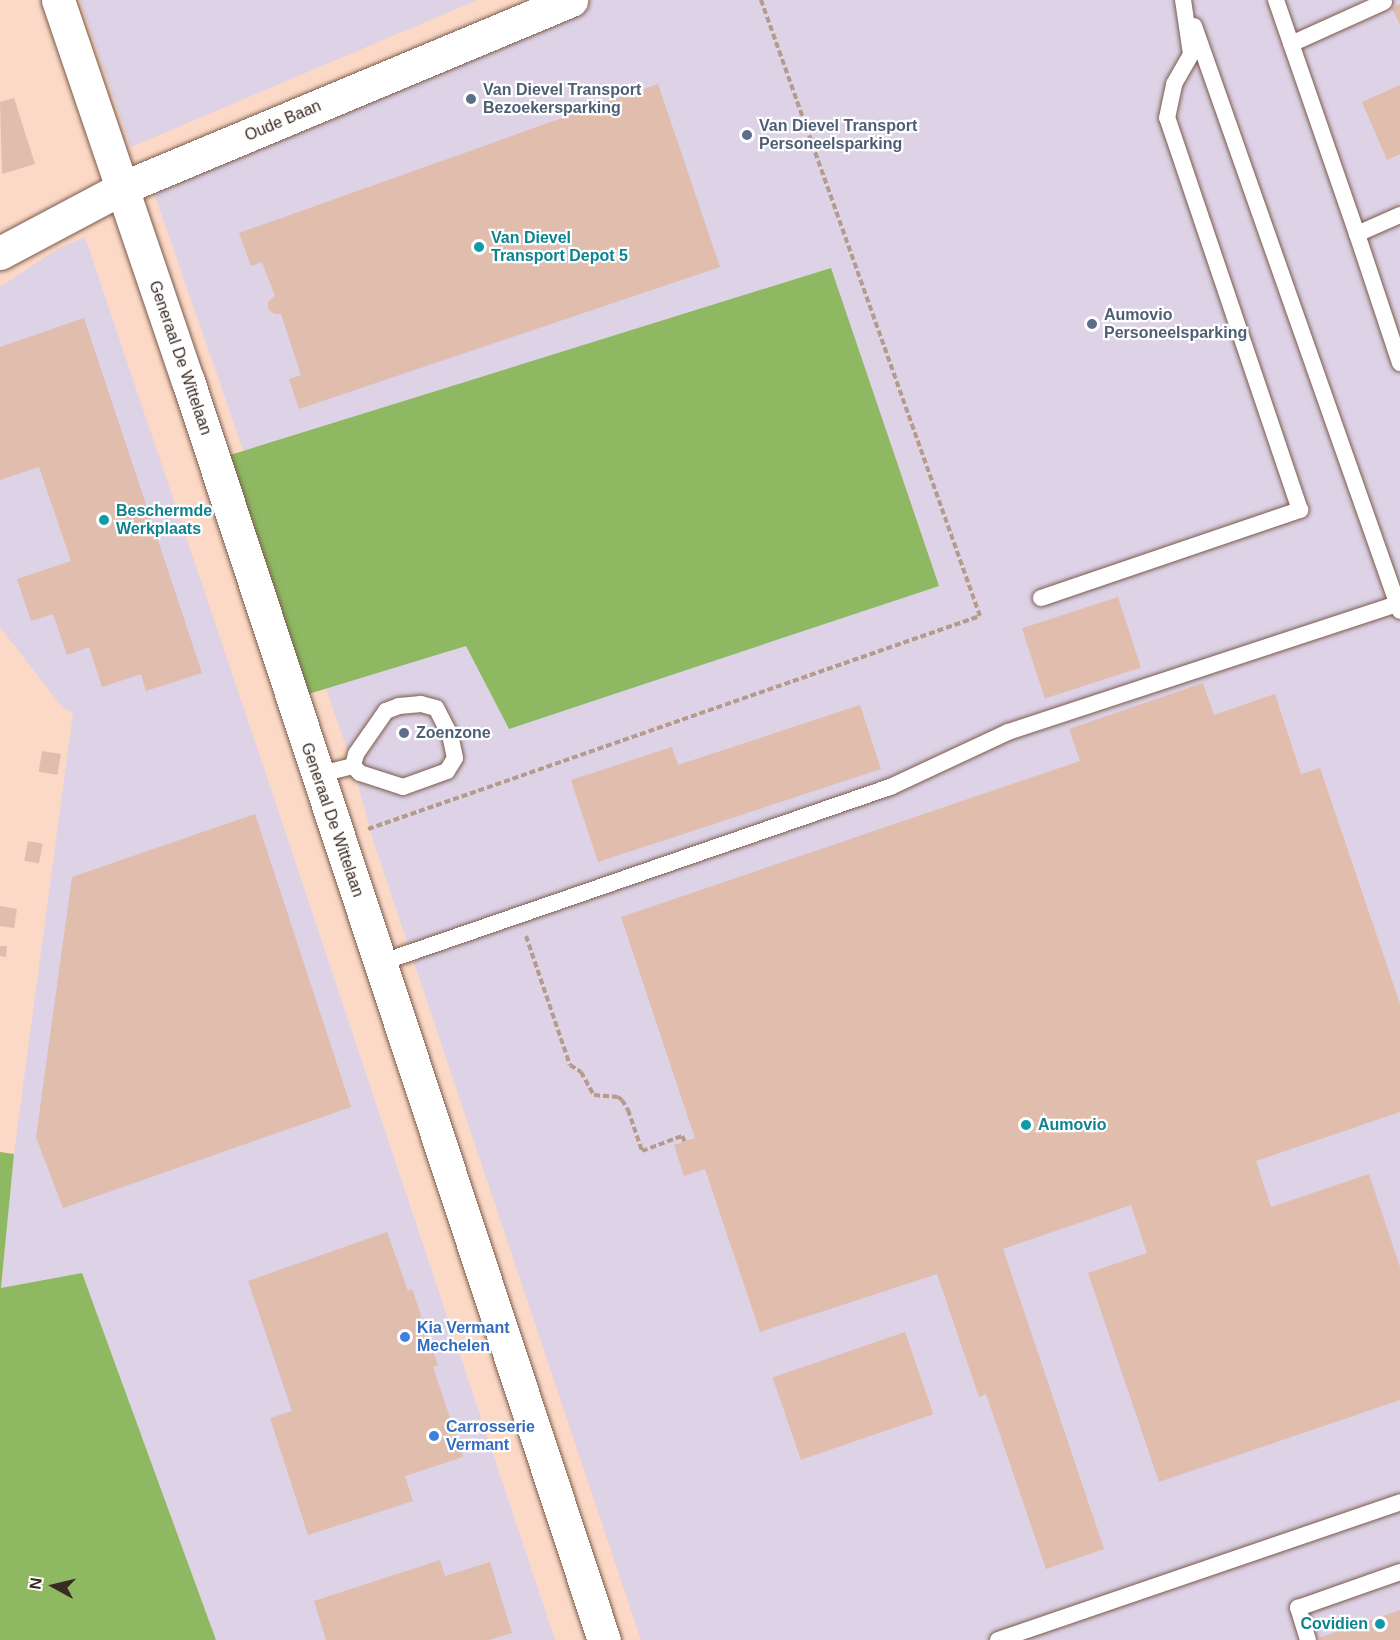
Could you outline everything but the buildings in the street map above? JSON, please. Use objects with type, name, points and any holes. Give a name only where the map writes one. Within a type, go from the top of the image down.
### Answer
[{"type":"street","name":"Generaal De Wittelaan","points":[[58,0],[192,392],[604,1640]]},
{"type":"street","name":"Oude Baan","points":[[0,253],[122,188],[571,0]]},
{"type":"lane","points":[[1041,598],[1299,510],[1167,118],[1174,84],[1191,54],[1184,0]]},
{"type":"lane","points":[[380,963],[890,787],[1008,732],[1399,608],[1184,0]]},
{"type":"lane","points":[[1276,0],[1400,363]]},
{"type":"lane","points":[[1291,44],[1384,2]]},
{"type":"lane","points":[[1356,234],[1400,215]]},
{"type":"lane","points":[[421,704],[436,708],[450,735],[455,758],[447,771],[403,787],[360,773],[353,766],[356,754],[386,711],[399,705],[421,704]]},
{"type":"lane","points":[[317,775],[353,766]]},
{"type":"lane","points":[[998,1640],[1400,1502]]},
{"type":"lane","points":[[1308,1640],[1298,1608],[1400,1572]]},
{"type":"path","points":[[339,839],[980,616],[761,0]]},
{"type":"path","points":[[519,915],[570,1065],[581,1072],[594,1095],[618,1097],[622,1100],[628,1110],[642,1151],[682,1136],[685,1142]]},
{"type":"shaded area","points":[[80,0],[477,0],[131,147]]},
{"type":"shaded area","points":[[591,0],[1400,0],[1400,1640],[641,1640],[373,840],[353,766],[148,176]]},
{"type":"shaded area","points":[[85,237],[555,1640],[216,1640],[82,1273],[1,1289],[14,1154],[73,713],[63,708],[0,627],[0,287],[56,250]]},
{"type":"green space","points":[[831,268],[939,586],[509,729],[466,646],[305,695],[227,456]]},
{"type":"green space","points":[[0,1152],[14,1154],[1,1288],[82,1273],[216,1640],[0,1640]]},
{"type":"place","name":"Van Dievel Transport Bezoekersparking","points":[[471,99]]},
{"type":"place","name":"Van Dievel Transport Personeelsparking","points":[[747,135]]},
{"type":"place","name":"Van Dievel Transport Depot 5","points":[[479,247]]},
{"type":"place","name":"Aumovio Personeelsparking","points":[[1092,324]]},
{"type":"place","name":"Beschermde Werkplaats","points":[[104,520]]},
{"type":"place","name":"Zoenzone","points":[[404,733]]},
{"type":"place","name":"Aumovio","points":[[1026,1125]]},
{"type":"place","name":"Kia Vermant Mechelen","points":[[405,1337]]},
{"type":"place","name":"Carrosserie Vermant","points":[[434,1436]]},
{"type":"place","name":"Covidien","points":[[1380,1624]]}]
